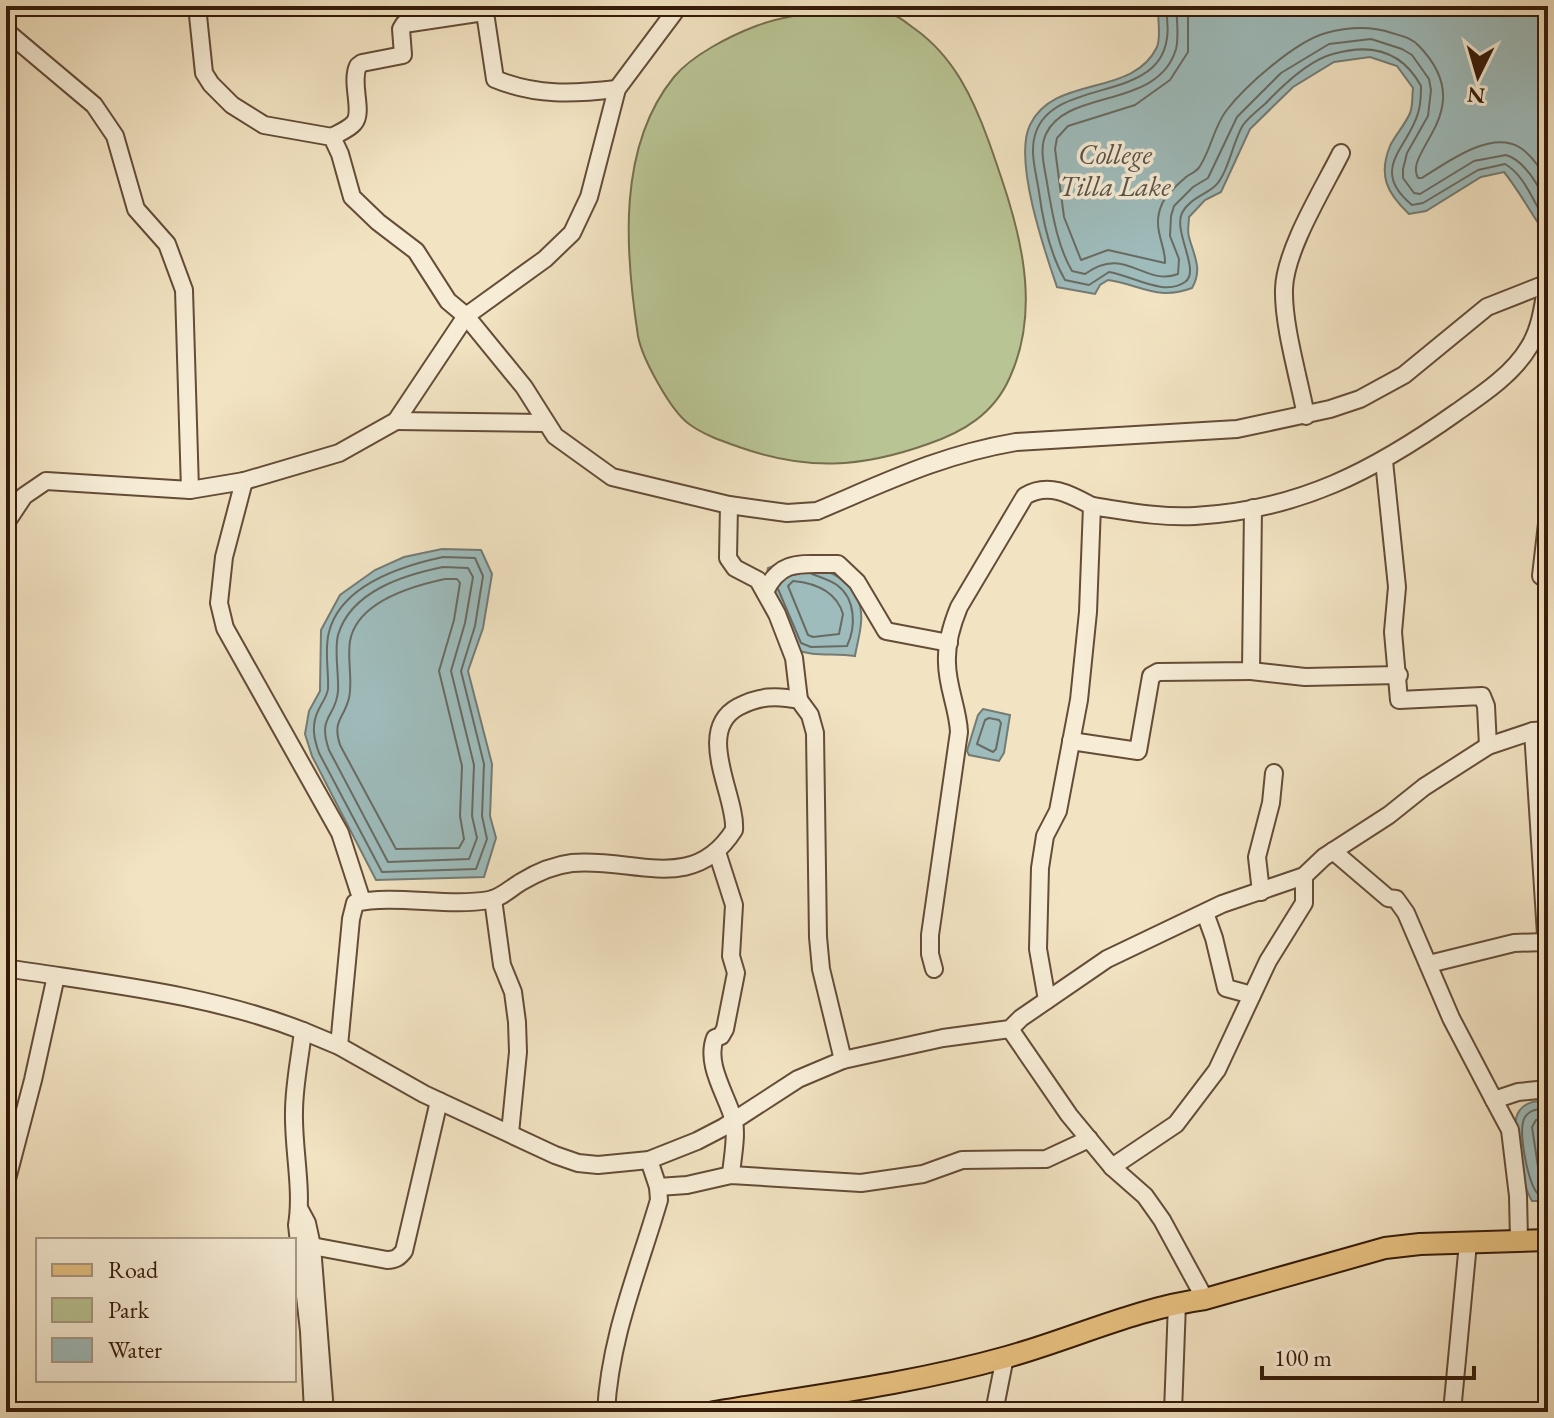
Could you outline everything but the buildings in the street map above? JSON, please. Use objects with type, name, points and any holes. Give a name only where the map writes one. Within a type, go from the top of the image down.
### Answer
[{"type":"main road","points":[[714,1412],[929,1377],[1005,1357],[1177,1303],[1205,1299],[1385,1248],[1548,1240]]},
{"type":"street","points":[[197,6],[204,73],[232,105],[264,125],[332,137],[354,124],[357,118],[354,86],[358,66],[403,55],[401,29],[404,24],[484,9],[495,79],[519,89],[541,92],[582,93],[617,89]]},
{"type":"street","points":[[6,523],[24,496],[46,481],[190,490],[244,481],[339,453],[396,421],[466,316],[545,259],[572,233],[589,197],[617,89],[679,6]]},
{"type":"street","points":[[6,31],[94,105],[105,119],[115,136],[136,209],[161,233],[172,254],[184,290],[190,490]]},
{"type":"street","points":[[332,137],[352,197],[416,251],[448,301],[466,316],[524,387],[555,436],[612,477],[729,505],[787,513],[817,511],[912,469],[982,448],[1016,442],[1237,429],[1306,416],[1360,399],[1404,375],[1487,307],[1548,283],[1543,330],[1521,359],[1493,385],[1384,461],[1320,492],[1253,508],[1194,516],[1160,516],[1092,506],[1050,488],[1037,489],[1025,496],[959,607],[951,626],[947,663],[959,732],[930,935],[934,969]]},
{"type":"street","points":[[1306,416],[1284,289],[1293,250],[1341,153]]},
{"type":"street","points":[[396,421],[544,423]]},
{"type":"street","points":[[1384,461],[1397,587],[1393,632],[1399,700],[1482,696],[1486,706],[1488,746]]},
{"type":"street","points":[[244,481],[224,557],[219,603],[225,628],[340,833],[362,901]]},
{"type":"street","points":[[729,505],[728,558],[735,568],[755,577],[777,614],[794,658],[799,700],[810,715],[815,733],[818,937],[821,969],[843,1060]]},
{"type":"street","points":[[1047,1000],[1038,949],[1040,868],[1045,836],[1058,811],[1083,673],[1092,506]]},
{"type":"street","points":[[1251,671],[1253,508]]},
{"type":"street","points":[[1541,576],[1548,515]]},
{"type":"street","points":[[765,592],[772,576],[788,565],[838,564],[857,582],[886,631],[949,643]]},
{"type":"street","points":[[1071,741],[1138,751],[1151,676],[1158,672],[1251,671],[1305,677],[1399,675]]},
{"type":"street","points":[[339,1046],[352,908],[355,903],[493,899],[524,880],[569,864],[589,862],[674,869],[693,866],[717,852],[734,830],[719,756],[720,735],[731,711],[762,697],[799,700]]},
{"type":"street","points":[[6,968],[209,1002],[266,1017],[339,1046],[439,1101],[555,1155],[578,1163],[598,1165],[649,1160],[697,1141],[798,1079],[843,1060],[943,1038],[1010,1029],[1021,1018],[1107,959],[1222,904],[1304,876],[1333,851],[1488,746],[1540,730],[1548,966]]},
{"type":"street","points":[[1261,892],[1257,857],[1271,803],[1274,773]]},
{"type":"street","points":[[1333,851],[1406,913],[1451,1018],[1510,1130],[1518,1196],[1519,1240]]},
{"type":"street","points":[[717,852],[734,905],[731,956],[736,973],[725,1029],[721,1036],[715,1038],[712,1046],[720,1088],[734,1120],[731,1175]]},
{"type":"street","points":[[1112,1167],[1176,1124],[1217,1070],[1268,961],[1304,903],[1304,876]]},
{"type":"street","points":[[493,899],[502,965],[513,992],[517,1022],[518,1052],[510,1133]]},
{"type":"street","points":[[1205,913],[1226,988],[1252,995]]},
{"type":"street","points":[[1429,964],[1514,943],[1545,942]]},
{"type":"street","points":[[6,1183],[56,976]]},
{"type":"street","points":[[1010,1029],[1050,1090],[1089,1139],[1112,1167],[1145,1196],[1162,1220],[1205,1299]]},
{"type":"street","points":[[303,1031],[294,1109],[300,1209],[297,1225],[309,1331],[313,1412]]},
{"type":"street","points":[[1494,1100],[1518,1092],[1548,1089]]},
{"type":"street","points":[[312,1246],[387,1260],[400,1256],[404,1251],[439,1101]]},
{"type":"street","points":[[658,1187],[687,1185],[731,1175],[861,1183],[923,1174],[962,1160],[1046,1159],[1089,1139]]},
{"type":"street","points":[[606,1412],[612,1352],[620,1318],[659,1200],[649,1160]]},
{"type":"street","points":[[300,1209],[312,1246],[325,1412]]},
{"type":"street","points":[[1452,1412],[1468,1243]]},
{"type":"street","points":[[1173,1412],[1177,1303]]},
{"type":"street","points":[[994,1412],[1005,1357]]},
{"type":"green space","points":[[851,7],[895,15],[929,40],[961,80],[989,142],[1008,199],[1022,258],[1026,288],[1025,318],[1020,348],[1010,377],[995,401],[976,420],[941,439],[880,458],[834,464],[811,463],[764,455],[720,440],[689,424],[666,396],[651,370],[638,336],[630,270],[630,201],[642,135],[674,77],[691,61],[735,35],[767,22]]},
{"type":"water","name":"College Tilla Lake","points":[[1154,6],[1548,6],[1548,237],[1504,172],[1481,177],[1426,211],[1409,214],[1390,191],[1385,166],[1390,146],[1410,113],[1413,88],[1397,66],[1370,57],[1334,62],[1293,87],[1250,129],[1221,192],[1205,200],[1189,217],[1188,235],[1197,269],[1192,288],[1169,293],[1108,280],[1100,285],[1095,294],[1057,287],[1028,182],[1025,160],[1030,125],[1041,109],[1057,98],[1113,81],[1146,63],[1158,43],[1158,10]]},
{"type":"water","points":[[442,549],[481,550],[492,574],[483,628],[468,671],[492,764],[490,816],[496,838],[484,877],[376,880],[312,756],[305,734],[309,711],[320,691],[321,630],[340,595],[375,570],[404,557]]},
{"type":"water","points":[[783,563],[821,569],[843,580],[852,589],[861,612],[855,656],[795,649],[766,579],[768,568]]},
{"type":"water","points":[[983,709],[1010,715],[1004,753],[999,761],[969,755],[967,751],[978,715]]},
{"type":"water","points":[[1548,1100],[1548,1201],[1532,1201],[1517,1155],[1516,1118],[1526,1105]]}]
